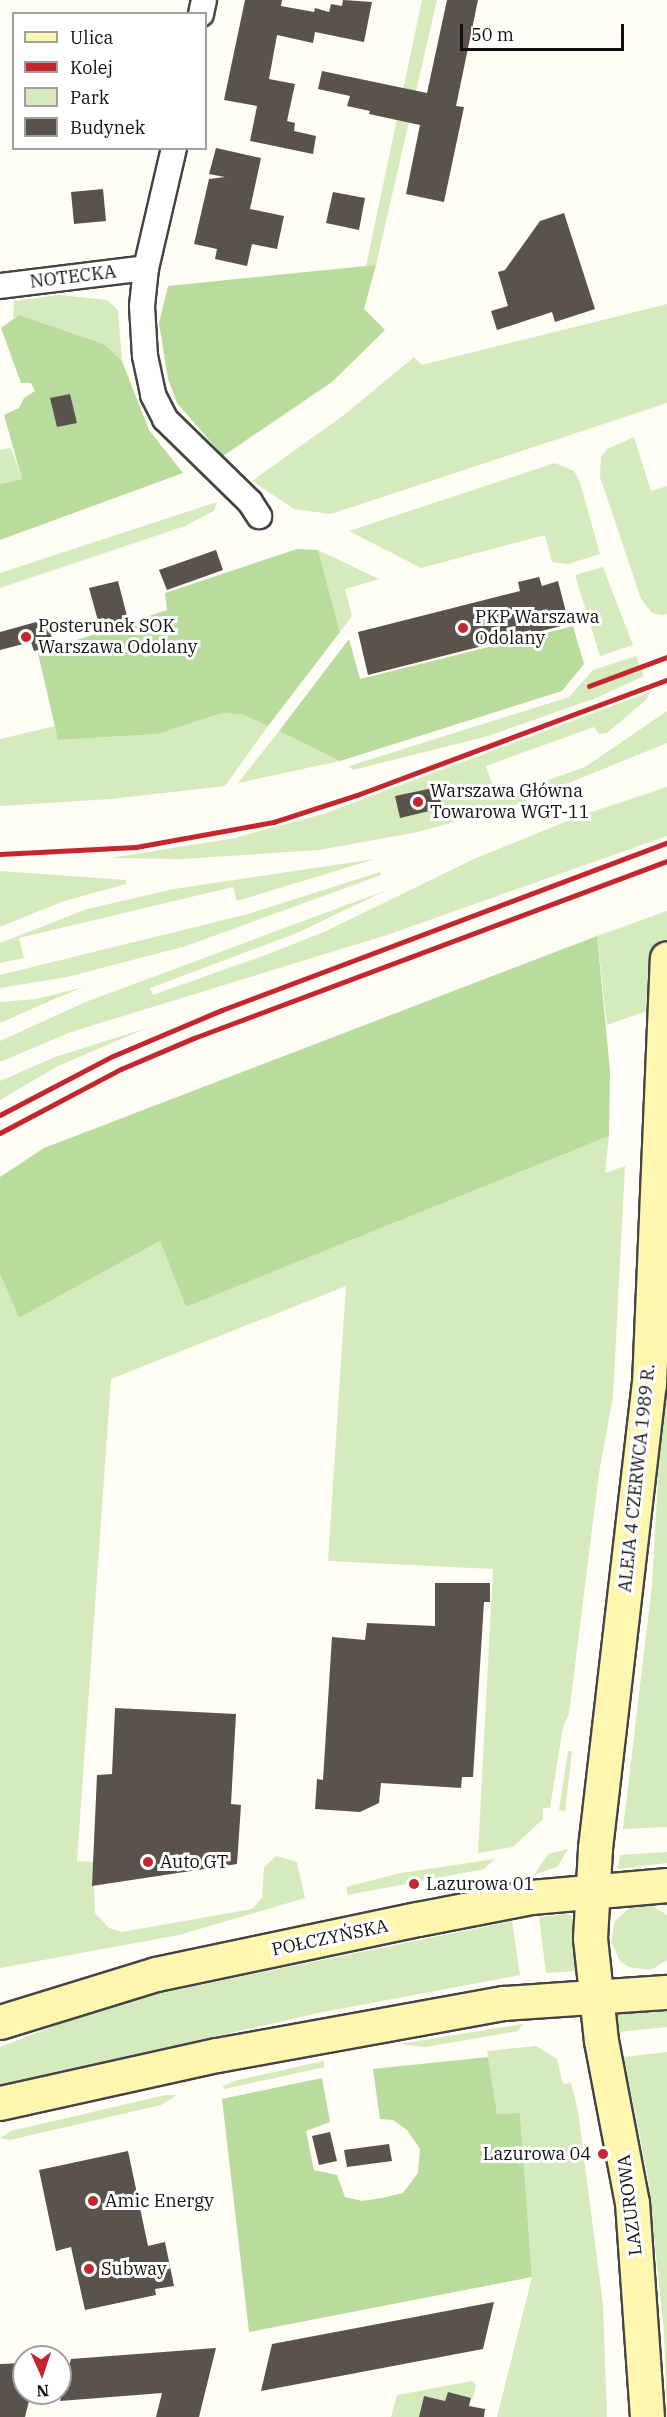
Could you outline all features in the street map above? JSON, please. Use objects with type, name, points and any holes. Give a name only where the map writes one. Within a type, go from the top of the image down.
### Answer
[{"type":"main road","name":"ALEJA 4 CZERWCA 1989 R.","points":[[595,1996],[590,1938],[591,1889],[639,1487],[651,1312],[667,958]]},
{"type":"main road","name":"POŁCZYŃSKA","points":[[0,2022],[156,1974],[495,1904],[591,1889],[667,1886]]},
{"type":"main road","points":[[0,2103],[324,2034],[504,2003],[667,1992]]},
{"type":"main road","name":"LAZUROWA","points":[[595,1996],[632,2203],[647,2417]]},
{"type":"street","points":[[174,150],[146,268],[142,331],[153,395],[165,419],[250,502],[259,516]]},
{"type":"street","name":"NOTECKA","points":[[0,286],[146,268]]},
{"type":"green space","points":[[422,0],[437,0],[376,265],[366,266]]},
{"type":"green space","points":[[376,265],[364,309],[385,330],[332,382],[223,456],[177,403],[168,379],[159,323],[168,286]]},
{"type":"green space","points":[[59,295],[107,300],[118,310],[122,361],[104,344],[19,315],[13,318],[14,301]]},
{"type":"green space","points":[[667,304],[667,403],[331,514],[294,509],[252,481],[344,415],[414,357],[422,365]]},
{"type":"green space","points":[[19,315],[104,344],[122,361],[149,430],[183,473],[0,540],[0,484],[22,479],[4,415],[19,408],[24,398],[35,391],[31,383],[21,383],[1,328]]},
{"type":"green space","points":[[634,437],[651,491],[667,486],[667,614],[662,615],[652,613],[641,599],[600,477],[601,457],[607,449]]},
{"type":"green space","points":[[11,448],[22,479],[0,484],[0,450]]},
{"type":"green space","points":[[555,463],[574,471],[580,482],[600,554],[568,564],[552,562],[545,535],[421,568],[349,531]]},
{"type":"green space","points":[[217,502],[214,511],[185,526],[0,588],[0,573]]},
{"type":"green space","points":[[297,549],[318,550],[340,632],[268,726],[242,714],[221,713],[158,734],[58,740],[38,653],[167,610],[165,593]]},
{"type":"green space","points":[[318,550],[379,579],[345,589],[352,616],[340,632]]},
{"type":"green space","points":[[603,567],[633,645],[600,656],[575,575]]},
{"type":"green space","points":[[573,626],[584,664],[562,691],[340,761],[279,731],[349,639],[360,679]]},
{"type":"green space","points":[[636,656],[644,676],[596,698],[485,737],[353,770],[349,766],[569,697],[593,670]]},
{"type":"green space","points":[[650,692],[647,699],[607,733],[599,734],[594,727],[486,766],[497,798],[585,767],[667,711],[667,743],[505,809],[413,833],[319,850],[182,859],[110,858],[235,838],[323,814]]},
{"type":"green space","points":[[221,712],[242,714],[268,726],[225,786],[111,799],[0,806],[0,739],[55,726],[59,740],[158,734]]},
{"type":"green space","points":[[279,731],[340,761],[238,783]]},
{"type":"green space","points":[[667,787],[667,836],[387,935],[71,1032],[0,1062],[0,1041],[88,1001],[387,890],[297,933],[150,988],[153,995],[268,954],[324,932],[474,859],[582,815]]},
{"type":"green space","points":[[375,859],[237,901],[233,887],[19,938],[24,958],[0,963],[0,943],[87,909],[174,889]]},
{"type":"green space","points":[[0,871],[126,880],[126,884],[61,902],[0,927]]},
{"type":"green space","points":[[380,872],[381,875],[186,946],[67,977],[0,988],[0,975],[248,914]]},
{"type":"green space","points":[[667,911],[667,1004],[607,1025],[597,936]]},
{"type":"green space","points":[[597,936],[610,1070],[609,1136],[186,1307],[160,1241],[19,1318],[0,1274],[0,1177],[44,1148]]},
{"type":"green space","points":[[84,987],[0,1023],[0,1002],[36,999]]},
{"type":"green space","points":[[147,1028],[58,1066],[0,1100],[0,1081],[55,1057]]},
{"type":"green space","points":[[609,1136],[605,1173],[625,1166],[613,1397],[599,1473],[569,1714],[563,1727],[550,1808],[543,1808],[543,1819],[513,1847],[478,1853],[493,1569],[328,1561],[346,1286],[111,1379],[77,1861],[93,1862],[95,1913],[109,1928],[122,1932],[252,1909],[262,1898],[264,1867],[276,1856],[297,1862],[305,1898],[179,1935],[0,1968],[0,1274],[19,1318],[160,1241],[186,1307]]},
{"type":"green space","points":[[667,1321],[667,1827],[623,1829],[652,1585]]},
{"type":"green space","points":[[568,1751],[572,1751],[565,1811],[559,1810]]},
{"type":"green space","points":[[568,1849],[557,1867],[534,1875],[548,1854]]},
{"type":"green space","points":[[667,1852],[667,1863],[618,1869],[620,1855]]},
{"type":"green space","points":[[495,1859],[484,1869],[348,1895],[346,1887],[401,1873]]},
{"type":"green space","points":[[653,1906],[667,1915],[667,1960],[651,1970],[629,1967],[620,1961],[611,1942],[615,1921],[631,1907]]},
{"type":"green space","points":[[568,1914],[572,1916],[576,1971],[546,1973],[539,1917]]},
{"type":"green space","points":[[512,1921],[520,1975],[318,2013],[0,2086],[0,2047],[85,2014],[152,1995]]},
{"type":"green space","points":[[667,2008],[667,2027],[619,2032],[615,2013]]},
{"type":"green space","points":[[523,2024],[518,2031],[425,2047],[399,2044]]},
{"type":"green space","points":[[536,2046],[557,2059],[563,2084],[571,2083],[578,2111],[603,2305],[607,2417],[497,2417],[532,2277],[520,2113],[497,2115],[487,2051]]},
{"type":"green space","points":[[667,2052],[667,2417],[664,2333],[648,2178],[624,2057]]},
{"type":"green space","points":[[488,2057],[497,2114],[520,2113],[532,2277],[249,2332],[222,2099],[322,2078],[330,2122],[306,2131],[314,2170],[337,2175],[345,2197],[362,2201],[382,2198],[403,2193],[418,2173],[420,2149],[407,2130],[393,2120],[380,2119],[373,2069]]},
{"type":"green space","points":[[323,2061],[325,2067],[224,2089],[223,2086],[238,2080]]},
{"type":"green space","points":[[165,2095],[177,2095],[161,2105],[10,2140],[0,2138],[11,2131]]},
{"type":"green space","points":[[472,2381],[476,2385],[473,2399],[448,2392],[445,2401],[424,2396],[419,2417],[391,2417],[397,2395]]},
{"type":"building","points":[[245,0],[282,0],[281,6],[314,12],[315,8],[329,12],[331,4],[342,6],[343,0],[372,2],[364,42],[315,32],[313,43],[277,35],[269,79],[295,84],[287,121],[295,123],[294,131],[316,136],[313,154],[250,141],[257,106],[224,100]]},
{"type":"building","points":[[447,0],[478,0],[456,106],[464,107],[444,202],[406,194],[420,125],[369,114],[370,111],[347,106],[350,96],[318,89],[322,71],[427,93]]},
{"type":"building","points":[[216,148],[261,158],[250,209],[284,216],[277,249],[252,244],[247,266],[215,259],[217,249],[194,244],[209,179],[225,177],[209,174]]},
{"type":"building","points":[[103,189],[106,221],[74,224],[71,192]]},
{"type":"building","points":[[333,192],[365,198],[359,230],[326,223]]},
{"type":"building","points":[[564,213],[595,309],[555,322],[552,312],[497,330],[491,311],[508,306],[498,272],[505,270],[540,221]]},
{"type":"building","points":[[70,394],[77,423],[57,427],[50,398]]},
{"type":"building","points":[[216,550],[223,570],[167,590],[159,570]]},
{"type":"building","name":"PKP Warszawa Odolany","points":[[539,577],[542,586],[558,581],[569,624],[368,675],[358,632],[520,591],[518,582]]},
{"type":"building","points":[[118,581],[128,620],[100,628],[89,588]]},
{"type":"building","name":"Posterunek SOK Warszawa Odolany","points":[[47,619],[54,646],[34,651],[31,642],[0,650],[0,632]]},
{"type":"building","name":"Warszawa Główna Towarowa WGT-11","points":[[438,787],[442,808],[400,818],[395,796]]},
{"type":"building","points":[[435,1583],[490,1583],[490,1602],[484,1602],[473,1777],[462,1777],[461,1788],[381,1783],[379,1803],[360,1812],[315,1809],[317,1779],[323,1780],[332,1637],[365,1640],[367,1623],[435,1626]]},
{"type":"building","points":[[115,1708],[236,1714],[231,1804],[241,1805],[237,1864],[92,1886],[97,1775],[112,1774]]},
{"type":"building","points":[[330,2132],[337,2161],[319,2165],[312,2136]]},
{"type":"building","points":[[389,2144],[392,2161],[347,2167],[344,2150]]},
{"type":"building","points":[[128,2151],[148,2246],[165,2242],[174,2286],[155,2289],[156,2295],[85,2310],[71,2247],[56,2251],[39,2170]]},
{"type":"building","points":[[494,2302],[483,2349],[261,2391],[272,2344]]},
{"type":"building","points":[[216,2348],[199,2417],[156,2417],[162,2393],[72,2400],[72,2359]]},
{"type":"building","points":[[0,2364],[12,2364],[12,2405],[28,2405],[25,2417],[0,2417]]},
{"type":"building","points":[[448,2392],[471,2398],[469,2406],[485,2409],[484,2417],[419,2417],[424,2396],[445,2401]]},
{"type":"railway","points":[[589,686],[667,657]]},
{"type":"railway","points":[[0,854],[136,847],[274,822],[357,795],[667,680]]},
{"type":"railway","points":[[0,1115],[113,1056],[222,1010],[667,843]]},
{"type":"railway","points":[[0,1133],[121,1069],[194,1038],[667,861]]},
{"type":"place","name":"PKP Warszawa Odolany","points":[[463,628]]},
{"type":"place","name":"Posterunek SOK Warszawa Odolany","points":[[26,637]]},
{"type":"place","name":"Warszawa Główna Towarowa WGT-11","points":[[418,802]]},
{"type":"place","name":"Auto GT","points":[[148,1862]]},
{"type":"place","name":"Lazurowa 01","points":[[414,1884]]},
{"type":"place","name":"Lazurowa 04","points":[[603,2154]]},
{"type":"place","name":"Amic Energy","points":[[93,2201]]},
{"type":"place","name":"Subway","points":[[89,2269]]}]
